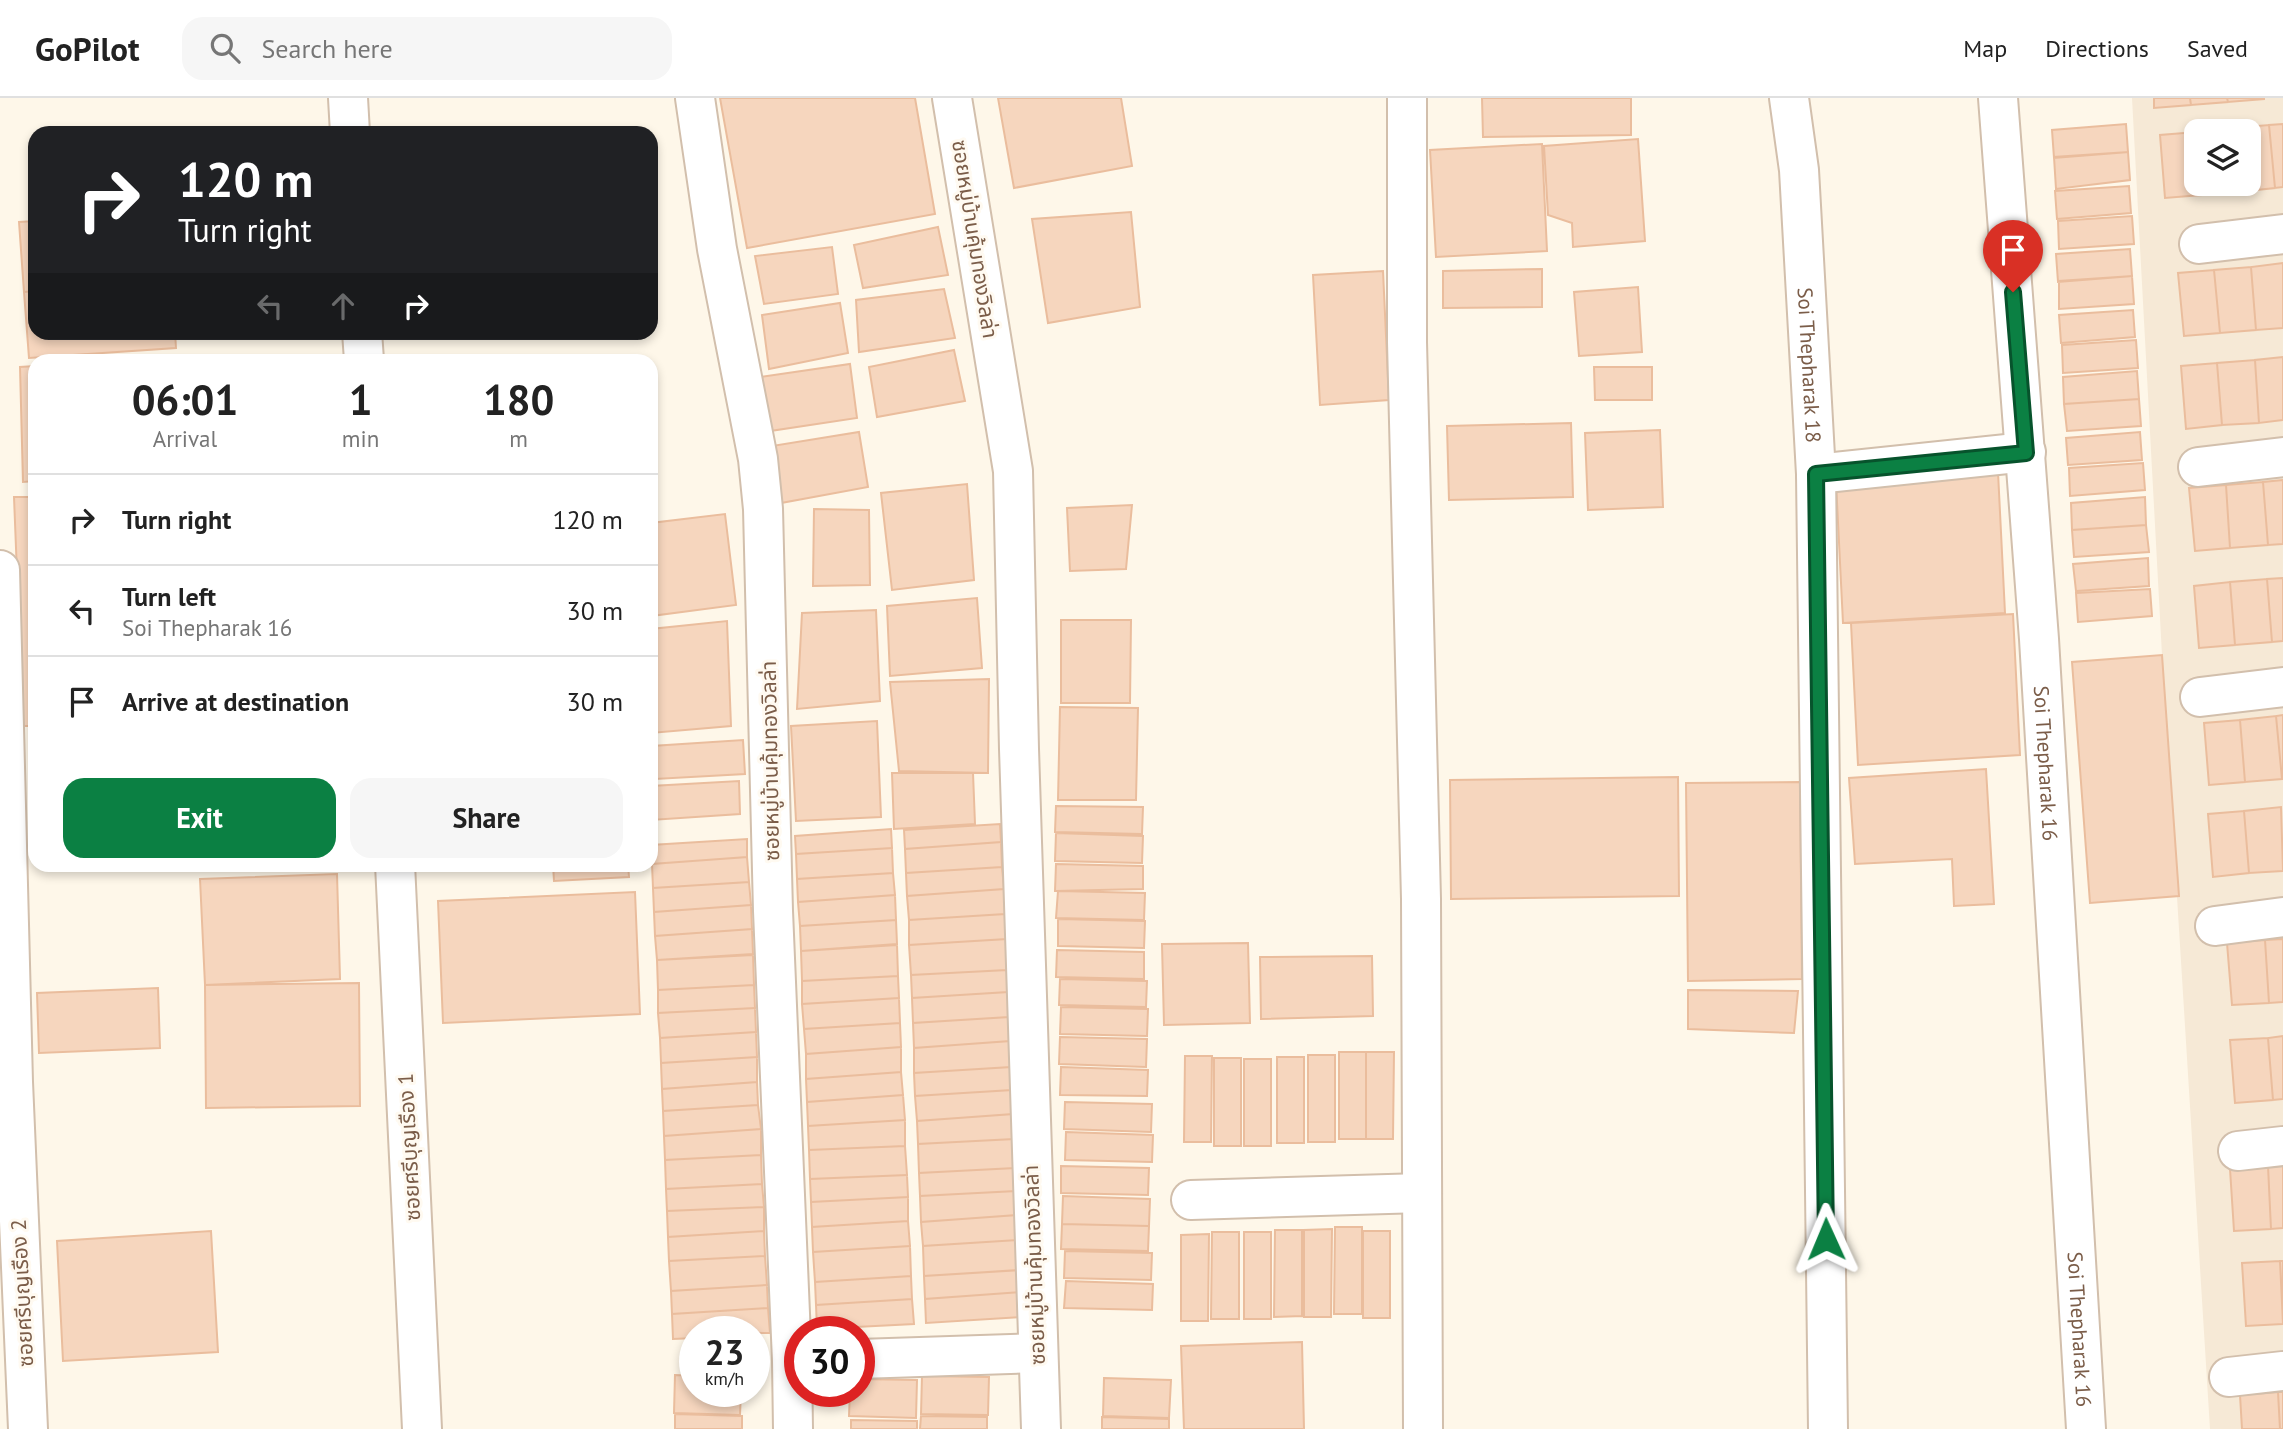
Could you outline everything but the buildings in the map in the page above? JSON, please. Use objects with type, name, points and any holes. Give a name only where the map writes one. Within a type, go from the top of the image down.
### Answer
[{"type":"street","points":[[348,98],[350,126]]},
{"type":"street","name":"ซอยหมู่บ้านคุ้มทองวิลล่า","points":[[695,98],[717,249],[758,459],[763,509],[773,911],[794,1316]]},
{"type":"street","name":"ซอยหมู่บ้านคุ้มทองวิลล่า","points":[[952,98],[1013,471],[1019,777],[1041,1429]]},
{"type":"street","points":[[1407,98],[1407,342],[1421,899],[1423,1429]]},
{"type":"street","name":"Soi Thepharak 18","points":[[1789,98],[1799,170],[1816,474],[1828,1429]]},
{"type":"street","name":"Soi Thepharak 16","points":[[1998,98],[2026,453],[2087,1429]]},
{"type":"street","points":[[2199,244],[2283,234]]},
{"type":"street","points":[[1816,474],[2026,453]]},
{"type":"street","points":[[2198,467],[2283,457]]},
{"type":"street","name":"ซอยศรีบุญเรือง 2","points":[[0,570],[13,1082],[28,1429]]},
{"type":"street","points":[[2200,696],[2283,687]]},
{"type":"street","name":"ซอยศรีบุญเรือง 1","points":[[395,872],[422,1429]]},
{"type":"street","points":[[2215,926],[2283,918]]},
{"type":"street","points":[[2238,1151],[2283,1146]]},
{"type":"street","points":[[1191,1200],[1422,1193]]},
{"type":"street","points":[[875,1358],[1037,1353]]},
{"type":"street","points":[[2229,1377],[2283,1371]]},
{"type":"street","name":"ซอยหมู่บ้านคุ้มทองวิลล่า","points":[[793,1429],[794,1407]]},
{"type":"shaded area","points":[[2132,98],[2283,98],[2283,1429],[2210,1429],[2162,655]]},
{"type":"route","points":[[1826,1239],[1816,474],[2026,453],[2013,292]]}]
